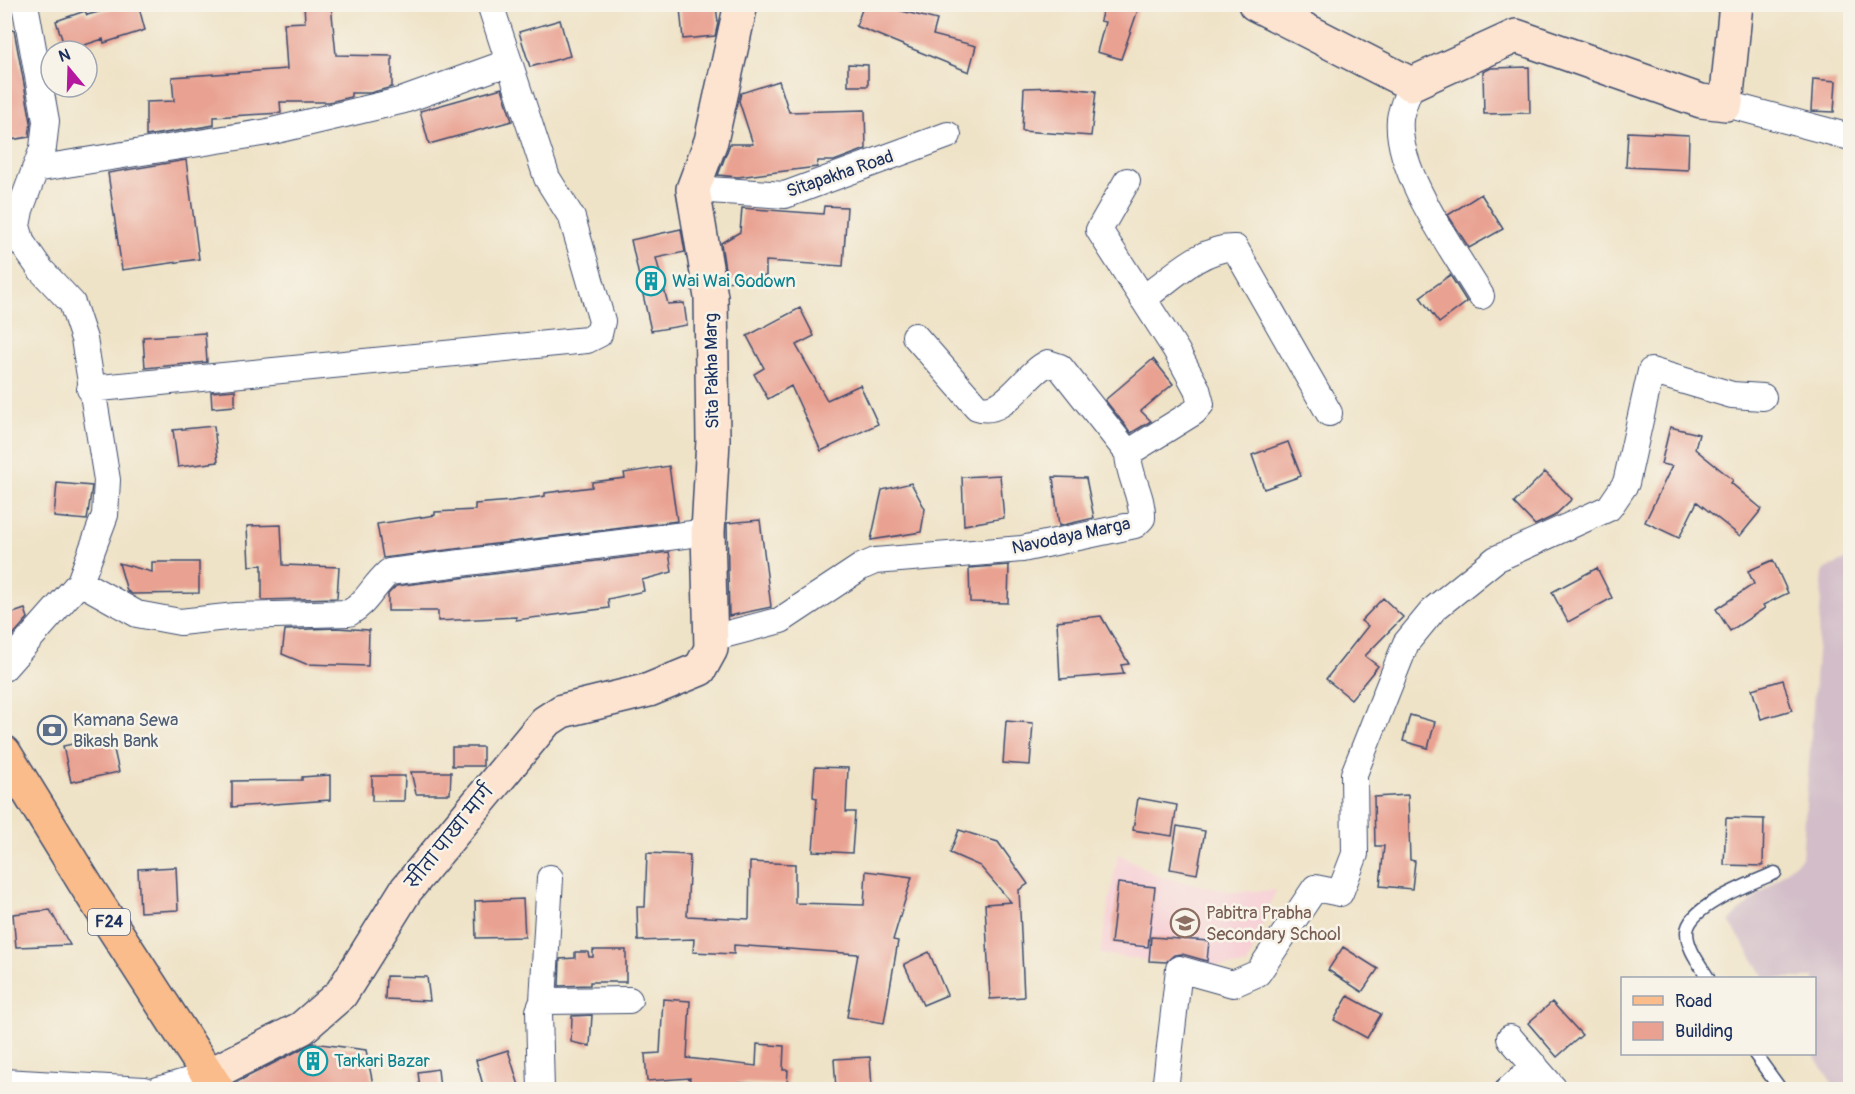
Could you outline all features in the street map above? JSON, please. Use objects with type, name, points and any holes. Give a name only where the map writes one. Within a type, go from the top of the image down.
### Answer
[{"type":"main road","name":"F24","points":[[4,752],[89,890],[213,1082]]},
{"type":"street","points":[[4,668],[80,582],[105,515],[107,480],[90,389],[84,339],[72,303],[41,270],[22,243],[17,226],[20,210],[43,148],[46,121],[25,4]]},
{"type":"street","points":[[90,389],[587,340],[599,334],[602,321],[572,218],[547,178],[489,4]]},
{"type":"street","points":[[693,189],[711,141],[741,4]]},
{"type":"street","points":[[1255,4],[1411,84]]},
{"type":"street","points":[[1726,104],[1736,4]]},
{"type":"street","points":[[1481,296],[1419,193],[1403,153],[1400,119],[1411,84],[1516,36],[1701,101],[1726,104],[1851,137]]},
{"type":"street","points":[[35,169],[268,132],[404,100],[507,63]]},
{"type":"street","name":"Sitapakha Road","points":[[693,189],[785,195],[948,135]]},
{"type":"street","points":[[915,336],[977,407],[988,410],[1000,406],[1037,368],[1048,363],[1060,366],[1128,453],[1194,412],[1201,404],[1197,389],[1176,350],[1099,230],[1127,181]]},
{"type":"street","name":"Sita Pakha Marg","points":[[693,189],[711,297],[714,407],[708,532],[712,638]]},
{"type":"street","points":[[1143,299],[1206,254],[1226,248],[1235,248],[1329,414]]},
{"type":"street","points":[[1165,1089],[1179,969],[1233,984],[1258,973],[1315,888],[1340,893],[1355,854],[1354,774],[1406,643],[1434,609],[1496,559],[1609,508],[1626,483],[1651,371],[1732,395],[1763,397]]},
{"type":"street","name":"Navodaya Marga","points":[[712,638],[781,620],[861,567],[875,561],[1022,549],[1135,525],[1142,518],[1142,507],[1128,463],[1128,453]]},
{"type":"street","points":[[80,582],[137,614],[180,621],[236,616],[349,613],[364,605],[373,586],[389,572],[708,532]]},
{"type":"street","name":"सीता पाखा मार्ग","points":[[213,1082],[302,1028],[341,994],[406,890],[545,722],[562,711],[648,690],[700,669],[711,649],[712,638]]},
{"type":"street","points":[[541,1089],[538,1011],[543,1001],[550,878]]},
{"type":"street","points":[[543,1001],[629,1000]]},
{"type":"street","points":[[1510,1038],[1555,1089]]},
{"type":"street","points":[[1508,1089],[1535,1066]]},
{"type":"street","points":[[4,1082],[144,1089]]},
{"type":"street","points":[[158,1089],[213,1082]]},
{"type":"lane","points":[[1707,977],[1691,950],[1687,930],[1694,916],[1727,894],[1774,873]]},
{"type":"lane","points":[[1756,1055],[1781,1089]]},
{"type":"shaded area","points":[[1850,557],[1850,1089],[1836,1089],[1814,1055],[1816,1055],[1816,977],[1764,977],[1729,921],[1802,857],[1823,571]]},
{"type":"shaded area","name":"Pabitra Prabha Secondary School","points":[[1118,853],[1158,876],[1231,892],[1276,890],[1247,966],[1187,966],[1100,954]]},
{"type":"building","points":[[128,4],[138,4],[145,30],[104,43],[103,39],[62,39],[56,21],[85,11],[87,15]]},
{"type":"building","points":[[304,4],[331,4],[336,55],[392,56],[392,87],[370,93],[351,93],[351,97],[329,102],[280,102],[281,113],[214,117],[214,125],[146,136],[146,102],[174,101],[172,77],[287,69],[284,23],[305,22]]},
{"type":"building","points":[[864,4],[892,4],[890,8],[937,20],[933,35],[976,46],[969,72],[856,26]]},
{"type":"building","points":[[1104,4],[1140,4],[1121,59],[1097,52],[1105,22],[1100,21]]},
{"type":"building","points":[[716,5],[718,23],[715,36],[683,39],[680,8]]},
{"type":"building","points":[[560,20],[570,56],[530,67],[519,32]]},
{"type":"building","points":[[14,30],[31,122],[29,137],[4,141],[4,31]]},
{"type":"building","points":[[848,64],[868,65],[868,86],[848,86]]},
{"type":"building","points":[[1529,67],[1530,113],[1484,114],[1483,72],[1491,68]]},
{"type":"building","points":[[1813,79],[1836,81],[1834,112],[1811,111]]},
{"type":"building","points":[[779,81],[789,112],[865,110],[866,149],[834,161],[818,161],[817,167],[738,177],[718,175],[730,144],[753,144],[739,101],[741,93]]},
{"type":"building","points":[[1060,87],[1096,91],[1091,136],[1022,131],[1024,88]]},
{"type":"building","points":[[502,88],[512,121],[429,144],[420,111]]},
{"type":"building","points":[[1628,132],[1689,135],[1688,170],[1626,167]]},
{"type":"building","points":[[186,160],[199,259],[122,270],[108,173]]},
{"type":"building","points":[[1481,194],[1503,229],[1469,248],[1448,215]]},
{"type":"building","points":[[824,206],[847,207],[843,266],[766,261],[766,276],[727,282],[721,243],[740,232],[742,208],[823,214]]},
{"type":"building","name":"Wai Wai Godown","points":[[681,229],[685,252],[656,258],[668,304],[684,303],[687,325],[651,331],[631,240]]},
{"type":"building","points":[[1450,275],[1467,302],[1439,323],[1420,297]]},
{"type":"building","points":[[800,308],[814,336],[796,345],[827,400],[860,385],[878,424],[821,451],[791,386],[768,399],[754,374],[764,368],[747,336]]},
{"type":"building","points":[[205,333],[207,362],[145,368],[143,337]]},
{"type":"building","points":[[1153,359],[1173,384],[1141,411],[1151,421],[1131,433],[1105,400]]},
{"type":"building","points":[[235,390],[235,406],[212,408],[211,392]]},
{"type":"building","points":[[214,426],[218,462],[178,467],[173,430]]},
{"type":"building","points":[[1670,427],[1699,434],[1695,449],[1733,480],[1731,483],[1762,509],[1740,536],[1697,502],[1679,538],[1645,522],[1672,466],[1661,464]]},
{"type":"building","points":[[1288,442],[1301,476],[1264,489],[1252,455]]},
{"type":"building","points":[[669,466],[677,521],[383,558],[377,524],[435,515],[435,512],[475,510],[475,504],[511,501],[545,496],[545,493],[592,487],[592,482],[625,478],[624,473]]},
{"type":"building","points":[[1545,472],[1572,499],[1554,516],[1535,525],[1514,503]]},
{"type":"building","points":[[1000,475],[1004,518],[964,525],[962,477]]},
{"type":"building","points":[[1053,477],[1086,478],[1094,518],[1059,526]]},
{"type":"building","points":[[57,483],[92,486],[87,520],[54,517]]},
{"type":"building","points":[[911,483],[925,509],[921,532],[871,540],[882,490]]},
{"type":"building","points":[[760,520],[771,607],[729,616],[727,523]]},
{"type":"building","points":[[281,525],[283,565],[339,567],[337,598],[262,600],[262,565],[249,566],[247,526]]},
{"type":"building","points":[[669,552],[672,572],[642,580],[644,591],[608,599],[609,608],[516,620],[516,617],[438,621],[438,611],[388,611],[388,594],[396,586]]},
{"type":"building","points":[[1773,560],[1788,593],[1763,605],[1765,608],[1730,631],[1716,609],[1754,584],[1748,571]]},
{"type":"building","points":[[152,562],[199,562],[199,593],[132,594],[127,591],[119,563],[152,572]]},
{"type":"building","points":[[1009,565],[1008,603],[970,602],[969,568]]},
{"type":"building","points":[[1597,568],[1612,598],[1568,622],[1552,592]]},
{"type":"building","points":[[1383,598],[1403,617],[1365,656],[1378,666],[1351,699],[1326,679],[1368,626],[1361,621]]},
{"type":"building","points":[[25,609],[28,618],[13,635],[4,638],[4,616]]},
{"type":"building","points":[[1101,616],[1129,664],[1121,665],[1124,674],[1060,679],[1057,621]]},
{"type":"building","points":[[336,628],[369,630],[368,666],[306,664],[282,654],[285,630]]},
{"type":"building","points":[[1783,680],[1792,710],[1761,719],[1752,689]]},
{"type":"building","points":[[1410,715],[1435,722],[1428,748],[1403,741]]},
{"type":"building","points":[[1006,721],[1033,723],[1030,765],[1003,763]]},
{"type":"building","points":[[111,736],[119,772],[71,782],[63,746]]},
{"type":"building","points":[[452,747],[483,747],[483,766],[452,766]]},
{"type":"building","points":[[815,767],[848,768],[846,812],[855,812],[852,853],[813,851],[817,798],[813,797]]},
{"type":"building","points":[[411,772],[451,772],[450,794],[416,794]]},
{"type":"building","points":[[330,775],[330,800],[232,807],[232,781],[302,780],[302,777]]},
{"type":"building","points":[[372,776],[405,776],[404,801],[372,801]]},
{"type":"building","points":[[1408,795],[1410,860],[1415,861],[1412,889],[1380,886],[1384,846],[1375,846],[1374,797]]},
{"type":"building","points":[[1138,798],[1177,805],[1172,836],[1133,830]]},
{"type":"building","points":[[1726,818],[1764,819],[1763,866],[1724,865]]},
{"type":"building","points":[[1177,826],[1205,831],[1197,874],[1170,869]]},
{"type":"building","points":[[959,830],[998,842],[1028,884],[1019,890],[1024,997],[990,999],[985,904],[1011,902],[980,866],[950,853]]},
{"type":"building","points":[[647,853],[690,855],[687,916],[749,919],[750,862],[795,864],[795,903],[864,905],[866,871],[912,877],[893,940],[898,941],[884,1023],[847,1017],[858,954],[734,945],[734,954],[693,952],[694,939],[638,941],[637,907],[645,907]]},
{"type":"building","points":[[176,867],[178,910],[140,912],[138,869]]},
{"type":"building","points":[[1118,883],[1155,887],[1148,947],[1111,943]]},
{"type":"building","points":[[523,899],[525,937],[476,938],[475,901]]},
{"type":"building","points":[[50,910],[70,945],[16,947],[13,914]]},
{"type":"building","points":[[1151,937],[1209,941],[1207,961],[1182,954],[1174,955],[1166,962],[1149,961]]},
{"type":"building","points":[[1343,947],[1378,969],[1362,992],[1328,970]]},
{"type":"building","points":[[593,950],[626,950],[626,982],[590,982],[590,985],[559,986],[560,959],[575,958],[575,952],[588,952],[589,957],[593,957]]},
{"type":"building","points":[[929,952],[947,995],[923,1005],[904,964]]},
{"type":"building","points":[[386,976],[427,977],[430,1001],[385,999]]},
{"type":"building","points":[[1348,996],[1381,1014],[1367,1038],[1334,1020]]},
{"type":"building","points":[[663,999],[690,1001],[687,1058],[756,1066],[757,1044],[784,1046],[783,1070],[788,1070],[787,1085],[737,1083],[736,1089],[689,1083],[690,1078],[647,1081],[645,1054],[660,1053]]},
{"type":"building","points":[[1552,1002],[1582,1035],[1557,1057],[1528,1023]]},
{"type":"building","points":[[592,1015],[590,1046],[571,1042],[572,1016]]},
{"type":"building","name":"Tarkari Bazar","points":[[313,1043],[366,1050],[374,1089],[238,1089],[235,1083]]},
{"type":"building","points":[[508,1050],[520,1089],[484,1089],[476,1060]]},
{"type":"building","points":[[870,1057],[872,1089],[836,1089],[834,1059]]},
{"type":"building","points":[[438,1069],[440,1089],[420,1089],[418,1072]]},
{"type":"place","name":"Wai Wai Godown","points":[[651,281]]},
{"type":"place","name":"Kamana Sewa Bikash Bank","points":[[52,730]]},
{"type":"place","name":"Pabitra Prabha Secondary School","points":[[1185,923]]},
{"type":"place","name":"Tarkari Bazar","points":[[313,1061]]}]
